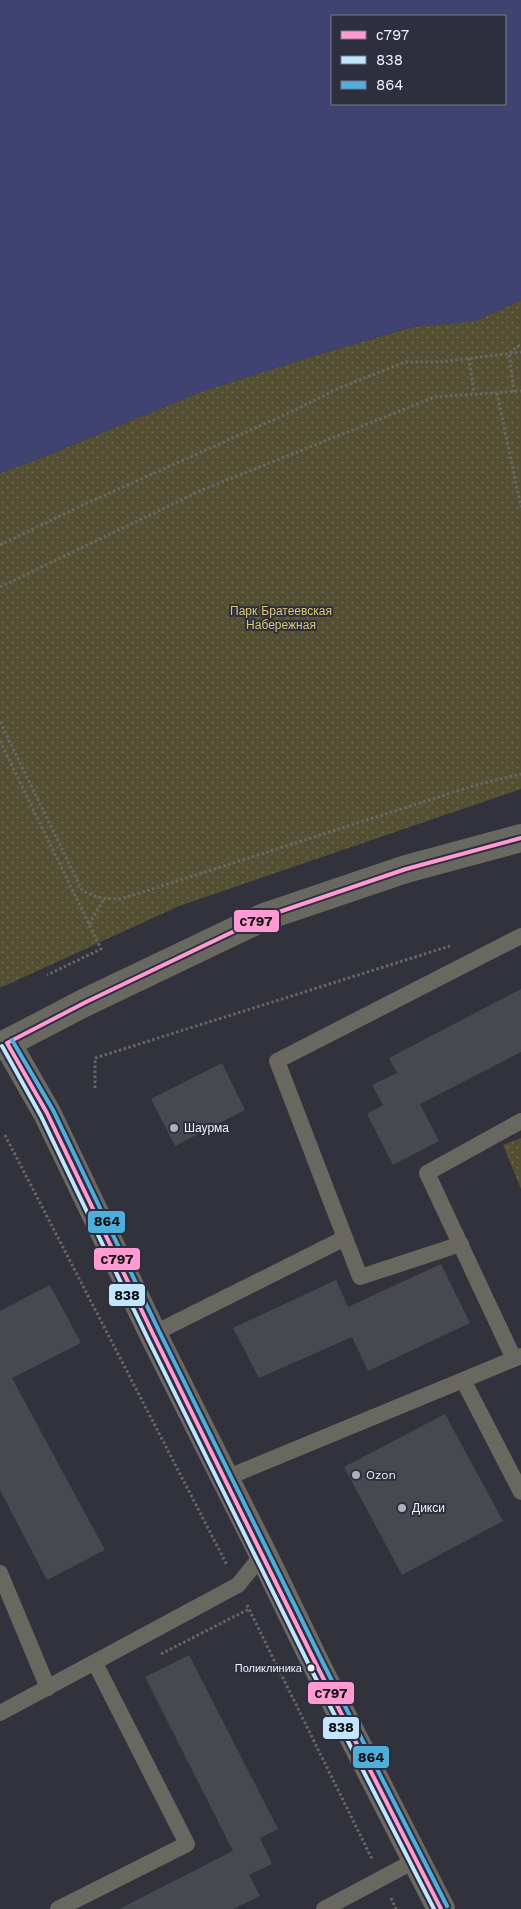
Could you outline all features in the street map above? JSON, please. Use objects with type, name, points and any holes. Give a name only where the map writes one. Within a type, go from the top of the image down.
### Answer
[{"type":"street","points":[[441,1909],[318,1668],[226,1478],[153,1334],[47,1113],[3,1044],[264,917],[406,869],[521,838]]},
{"type":"lane","points":[[461,1244],[360,1277],[277,1061],[521,936]]},
{"type":"lane","points":[[226,1478],[518,1358],[427,1173],[521,1121]]},
{"type":"lane","points":[[153,1334],[345,1238]]},
{"type":"lane","points":[[463,1380],[521,1492]]},
{"type":"lane","points":[[0,1714],[238,1585],[263,1554]]},
{"type":"lane","points":[[0,1573],[48,1688]]},
{"type":"lane","points":[[58,1909],[187,1844],[95,1663]]},
{"type":"lane","points":[[324,1909],[416,1860]]},
{"type":"path","points":[[509,353],[521,344]]},
{"type":"path","points":[[0,545],[85,504],[293,411],[336,389],[405,362],[440,362],[521,352]]},
{"type":"path","points":[[509,353],[514,392]]},
{"type":"path","points":[[469,358],[474,393]]},
{"type":"path","points":[[0,587],[202,490],[435,397],[521,391]]},
{"type":"path","points":[[497,393],[521,507]]},
{"type":"path","points":[[0,722],[82,890],[92,896],[104,899],[121,899],[476,785],[521,774]]},
{"type":"path","points":[[0,741],[101,949],[47,975]]},
{"type":"path","points":[[89,924],[104,899]]},
{"type":"path","points":[[96,1088],[96,1058],[454,944]]},
{"type":"path","points":[[5,1135],[238,1585],[396,1909]]},
{"type":"green space","name":"Парк Братеевская Набережная","points":[[521,300],[521,789],[179,906],[0,988],[0,473],[200,392],[412,327],[475,321]]},
{"type":"green space","points":[[521,1138],[521,1189],[503,1145]]},
{"type":"water","points":[[0,0],[521,0],[521,300],[475,321],[411,327],[200,392],[0,473]]},
{"type":"building","points":[[521,989],[521,1052],[420,1104],[439,1141],[393,1165],[367,1114],[383,1105],[372,1085],[397,1073],[389,1058]]},
{"type":"building","points":[[222,1063],[245,1110],[175,1146],[151,1099]]},
{"type":"building","points":[[441,1264],[470,1323],[368,1371],[352,1337],[259,1378],[233,1328],[336,1280],[348,1307]]},
{"type":"building","points":[[50,1285],[81,1343],[12,1378],[105,1550],[47,1580],[0,1490],[0,1311]]},
{"type":"building","points":[[445,1414],[503,1521],[402,1575],[344,1467]]},
{"type":"building","points":[[189,1655],[278,1829],[260,1838],[272,1864],[249,1875],[260,1896],[233,1909],[119,1909],[233,1851],[145,1677]]},
{"type":"transit line","name":"с797","points":[[7,1043],[86,1002],[264,917],[406,869],[521,838]]},
{"type":"transit line","name":"864","points":[[12,1040],[53,1110],[159,1331],[324,1665],[447,1906]]},
{"type":"transit line","name":"с797","points":[[7,1043],[47,1113],[153,1334],[318,1668],[441,1909]]},
{"type":"transit line","name":"838","points":[[2,1046],[41,1116],[147,1337],[312,1671],[434,1909]]},
{"type":"place","name":"Шаурма","points":[[174,1128]]},
{"type":"place","name":"Ozon","points":[[356,1475]]},
{"type":"place","name":"Дикси","points":[[402,1508]]},
{"type":"place","name":"Поликлиника","points":[[311,1668]]}]
